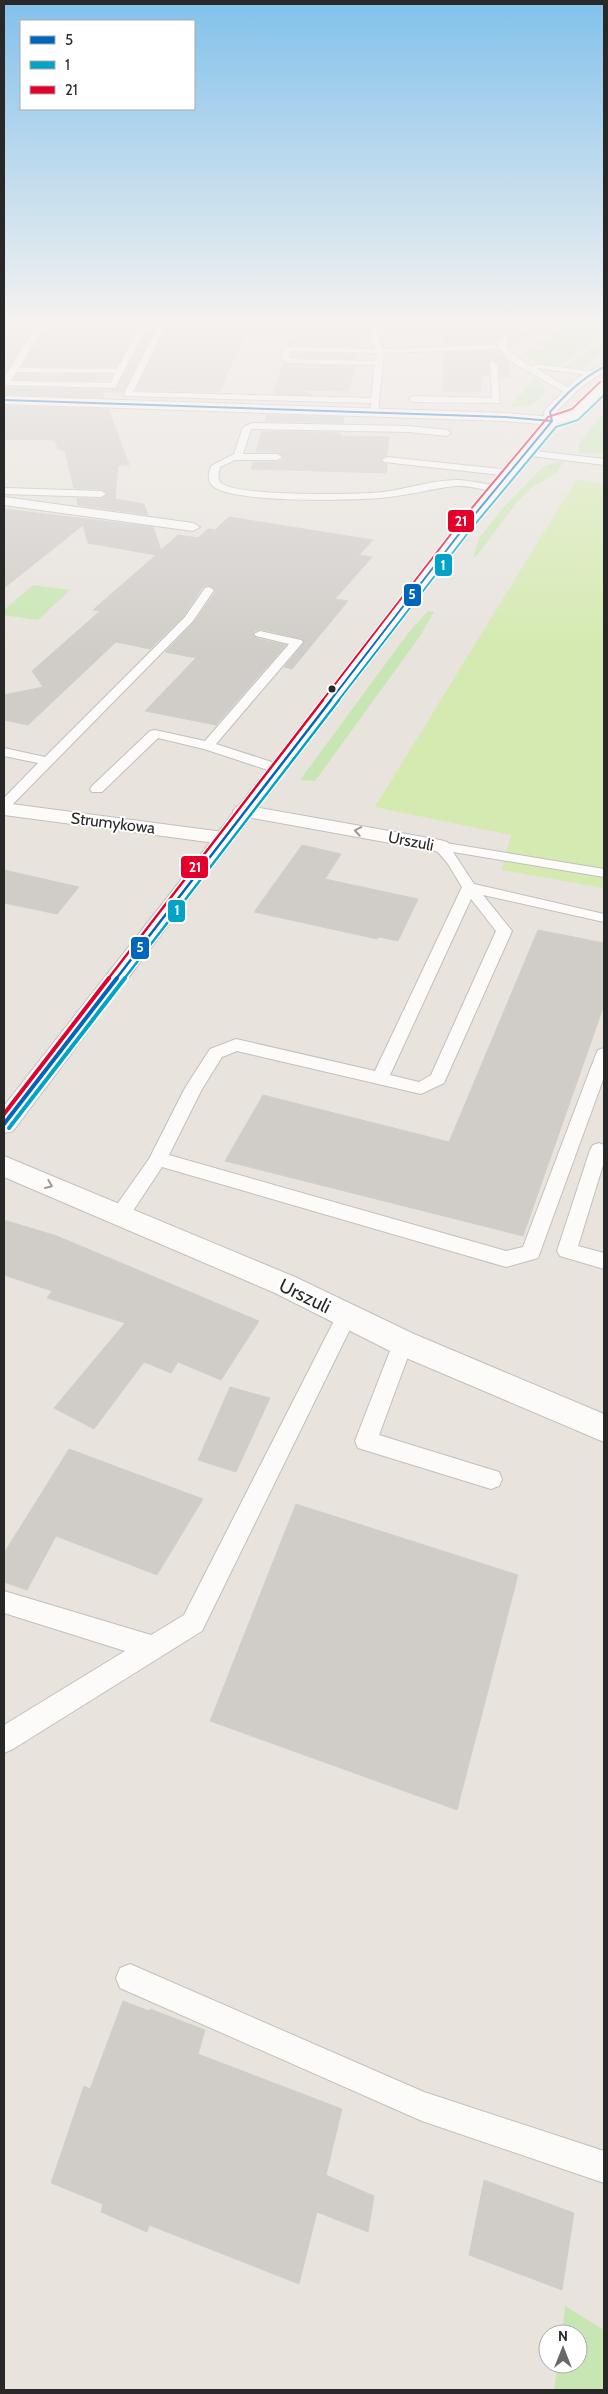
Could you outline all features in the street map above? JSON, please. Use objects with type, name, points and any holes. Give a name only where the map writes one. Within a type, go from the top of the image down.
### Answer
[{"type":"street","points":[[4,1124],[276,768],[545,430]]},
{"type":"street","points":[[4,501],[193,527]]},
{"type":"street","name":"Strumykowa","points":[[4,809],[223,838]]},
{"type":"street","name":"Urszuli","points":[[243,811],[440,846]]},
{"type":"street","name":"Urszuli","points":[[4,1166],[286,1285],[346,1317],[403,1343],[604,1428]]},
{"type":"lane","points":[[238,457],[246,430]]},
{"type":"lane","points":[[416,430],[446,433]]},
{"type":"lane","points":[[527,453],[604,462]]},
{"type":"lane","points":[[277,457],[238,457],[216,466],[213,476],[216,484],[227,491],[255,495],[354,497],[382,495],[446,483],[504,481]]},
{"type":"lane","points":[[387,460],[449,466],[504,481]]},
{"type":"lane","points":[[4,491],[101,494]]},
{"type":"lane","points":[[4,805],[189,619],[209,590]]},
{"type":"lane","points":[[208,746],[297,642],[260,634]]},
{"type":"lane","points":[[97,789],[155,734],[208,746],[276,768]]},
{"type":"lane","points":[[4,752],[46,761]]},
{"type":"lane","points":[[440,846],[604,873]]},
{"type":"lane","name":"Urszuli","points":[[380,1078],[421,1088],[438,1079],[504,931],[469,887],[454,862],[440,846]]},
{"type":"lane","points":[[120,1215],[158,1159],[194,1088],[216,1053],[236,1045],[380,1078],[469,887],[604,918]]},
{"type":"lane","points":[[158,1159],[506,1259],[531,1253],[604,1054]]},
{"type":"lane","points":[[602,1145],[567,1251],[604,1261]]},
{"type":"lane","points":[[4,1740],[193,1623],[346,1317]]},
{"type":"lane","points":[[403,1343],[366,1441],[491,1479]]},
{"type":"lane","points":[[4,1602],[154,1648]]},
{"type":"lane","points":[[130,1978],[422,2106],[604,2167]]},
{"type":"green space","points":[[590,430],[604,430],[604,454],[579,453],[579,443]]},
{"type":"green space","points":[[564,461],[555,474],[531,488],[517,502],[476,557],[473,557],[479,538],[503,508],[544,466]]},
{"type":"green space","points":[[576,480],[604,484],[604,888],[502,870],[511,835],[375,807]]},
{"type":"green space","points":[[33,585],[70,590],[38,620],[4,615],[4,610]]},
{"type":"green space","points":[[428,611],[434,612],[418,639],[315,781],[300,780],[409,632]]},
{"type":"green space","points":[[565,2306],[604,2330],[604,2390],[554,2390],[556,2374],[588,2374],[588,2324],[563,2324]]},
{"type":"building","points":[[4,430],[116,430],[129,465],[118,465],[115,499],[144,504],[148,515],[78,505],[77,498],[101,499],[108,493],[101,489],[74,488],[65,451],[58,449],[55,440],[4,439]]},
{"type":"building","points":[[262,431],[341,433],[340,436],[389,437],[387,455],[380,460],[387,464],[386,473],[251,469],[253,462],[277,462],[284,458],[277,452],[256,452]]},
{"type":"building","points":[[4,509],[153,527],[161,550],[178,535],[198,538],[208,529],[215,530],[229,517],[373,540],[359,555],[372,557],[335,599],[348,601],[292,669],[284,667],[304,643],[302,639],[260,629],[253,632],[256,638],[286,645],[216,725],[145,711],[196,658],[165,652],[194,622],[216,591],[209,585],[203,587],[184,616],[150,649],[116,642],[28,725],[4,720],[4,695],[43,687],[32,671],[100,611],[93,610],[156,555],[88,543],[83,525],[4,588]]},
{"type":"building","points":[[302,845],[341,854],[325,879],[418,899],[398,941],[379,937],[377,939],[254,912]]},
{"type":"building","points":[[4,870],[79,887],[57,914],[4,903]]},
{"type":"building","points":[[538,930],[604,943],[604,1005],[523,1236],[225,1161],[263,1095],[449,1142]]},
{"type":"building","points":[[4,1220],[57,1236],[259,1321],[221,1380],[178,1362],[171,1373],[144,1362],[94,1429],[54,1408],[125,1323],[47,1298],[52,1291],[4,1275]]},
{"type":"building","points":[[230,1387],[270,1398],[236,1472],[198,1460]]},
{"type":"building","points":[[69,1449],[203,1499],[157,1575],[56,1536],[27,1590],[4,1582],[4,1553]]},
{"type":"building","points":[[296,1504],[518,1575],[457,1810],[210,1721]]},
{"type":"building","points":[[123,2001],[205,2030],[198,2054],[342,2109],[326,2175],[374,2196],[368,2232],[317,2212],[299,2284],[149,2225],[147,2232],[101,2212],[103,2204],[51,2183],[84,2086],[90,2089]]},
{"type":"building","points":[[484,2180],[574,2213],[562,2290],[469,2255]]},
{"type":"transit line","name":"21","points":[[4,1114],[461,521],[537,430]]},
{"type":"transit line","name":"5","points":[[4,1124],[466,525],[545,430]]},
{"type":"transit line","name":"1","points":[[9,1128],[471,529],[554,430]]}]
